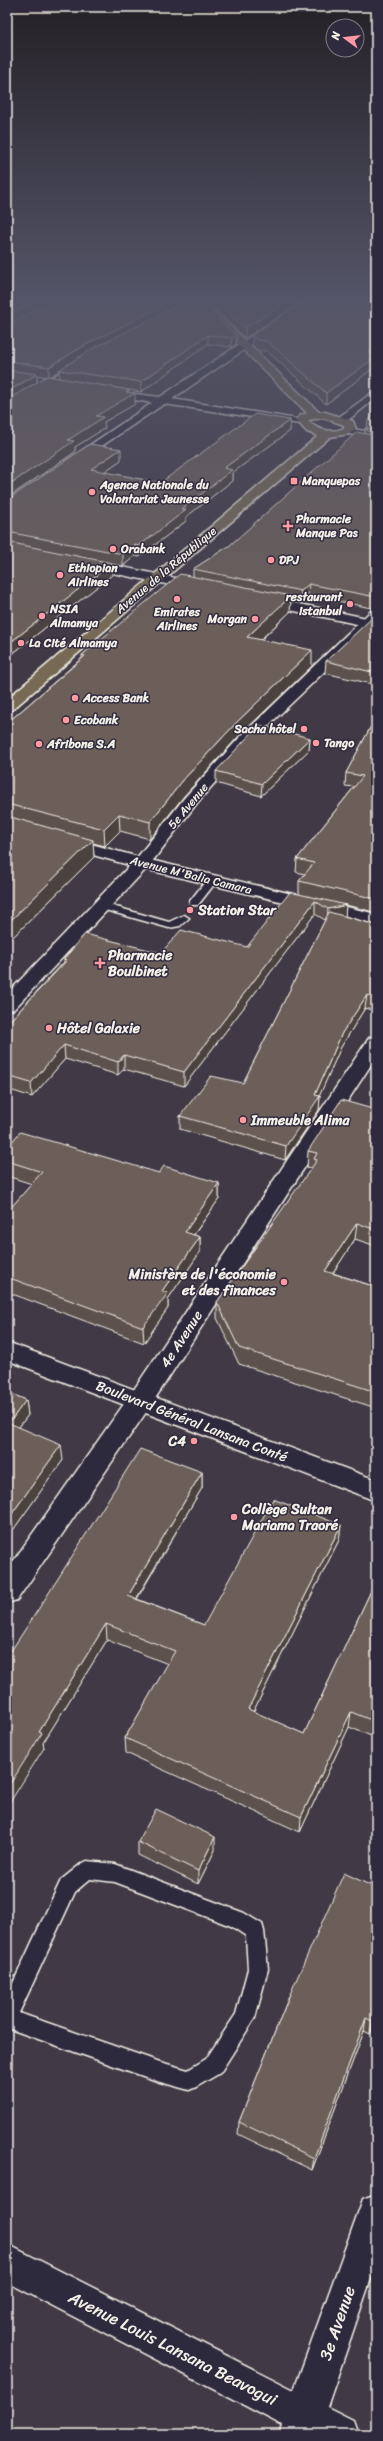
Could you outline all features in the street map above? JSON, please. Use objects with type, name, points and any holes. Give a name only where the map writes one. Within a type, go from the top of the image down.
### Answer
[{"type":"main road","points":[[313,412],[316,415]]},
{"type":"main road","points":[[316,415],[332,416],[343,419],[351,426],[347,431],[327,434],[307,427],[303,423],[305,417],[316,415]]},
{"type":"main road","name":"Avenue de la République","points":[[7,707],[156,578],[327,434]]},
{"type":"street","points":[[64,466],[143,412]]},
{"type":"street","points":[[230,412],[303,423]]},
{"type":"street","points":[[343,419],[352,412]]},
{"type":"street","points":[[347,431],[376,436]]},
{"type":"street","points":[[67,560],[217,591]]},
{"type":"street","points":[[247,597],[373,620]]},
{"type":"street","name":"5e Avenue","points":[[7,1005],[142,863],[192,800],[244,741],[345,642],[373,620]]},
{"type":"street","name":"Avenue M'Balia Camara","points":[[7,826],[142,863],[376,919]]},
{"type":"street","name":"4e Avenue","points":[[7,1592],[140,1401],[376,1042]]},
{"type":"street","name":"Boulevard Général Lansana Conté","points":[[7,1351],[376,1491]]},
{"type":"street","name":"3e Avenue","points":[[301,2425],[376,2212]]},
{"type":"street","name":"Avenue Louis Lansana Beavogui","points":[[7,2262],[301,2425],[339,2434]]},
{"type":"lane","points":[[194,903],[212,880]]},
{"type":"lane","points":[[102,906],[169,925],[176,924],[184,918]]},
{"type":"lane","points":[[87,1870],[116,1873],[238,1919],[255,1931],[258,1969],[244,2018],[214,2066],[189,2080],[160,2072],[7,2018],[68,1886],[87,1870]]},
{"type":"building","points":[[7,412],[103,412],[96,416],[104,417],[68,440],[74,441],[7,486]]},
{"type":"building","points":[[376,413],[376,422],[368,420]]},
{"type":"building","points":[[255,414],[290,420],[224,468],[232,470],[182,509],[186,510],[139,546],[135,545],[123,554],[7,532],[7,500],[90,444],[121,449],[91,469],[160,483]]},
{"type":"building","points":[[365,428],[376,430],[376,597],[309,584],[301,591],[193,569],[229,546],[357,432],[372,435]]},
{"type":"building","points":[[7,542],[112,563],[7,645]]},
{"type":"building","points":[[180,574],[291,596],[247,637],[312,650],[238,721],[184,779],[150,822],[119,814],[104,829],[7,804],[7,723],[85,656],[82,655]]},
{"type":"building","points":[[373,617],[376,617],[376,673],[326,661]]},
{"type":"building","points":[[376,717],[376,899],[299,881],[314,863],[297,859],[363,776],[346,773]]},
{"type":"building","points":[[259,725],[310,738],[262,784],[216,771]]},
{"type":"building","points":[[7,816],[93,840],[7,924]]},
{"type":"building","points":[[290,892],[346,905],[328,909],[315,901],[184,1072],[124,1055],[118,1062],[64,1045],[31,1083],[7,1076],[7,1024],[67,960],[64,959],[85,934],[161,953],[181,930],[247,947]]},
{"type":"building","points":[[329,912],[376,925],[376,997],[367,995],[342,1033],[315,1095],[320,1096],[286,1146],[180,1116],[211,1076],[243,1083]]},
{"type":"building","points":[[341,1100],[376,1110],[376,1230],[357,1223],[325,1271],[376,1287],[376,1392],[239,1348],[217,1302],[317,1160],[314,1159],[317,1153],[308,1151]]},
{"type":"building","points":[[20,1132],[159,1173],[164,1166],[219,1183],[185,1232],[200,1237],[162,1291],[168,1293],[143,1327],[7,1277],[7,1212],[42,1172],[7,1161],[7,1148]]},
{"type":"building","points":[[7,1392],[26,1400],[9,1423],[61,1445],[11,1515],[7,1513]]},
{"type":"building","points":[[140,1449],[202,1472],[128,1596],[204,1625],[273,1499],[341,1525],[248,1709],[304,1734],[376,1580],[376,1722],[351,1712],[301,1817],[125,1738],[175,1651],[106,1624],[39,1732],[42,1733],[7,1789],[7,1657]]},
{"type":"building","points":[[156,1809],[215,1837],[198,1871],[138,1842]]},
{"type":"building","points":[[344,1873],[376,1888],[376,2010],[372,2021],[366,2018],[314,2158],[239,2122],[290,1994]]},
{"type":"place","name":"Manquepas","points":[[294,481]]},
{"type":"place","name":"Agence Nationale du Volontariat Jeunesse","points":[[92,492]]},
{"type":"place","name":"Pharmacie Manque Pas","points":[[288,526]]},
{"type":"place","name":"Orabank","points":[[113,549]]},
{"type":"place","name":"DPJ","points":[[271,560]]},
{"type":"place","name":"Ethiopian Airlines","points":[[60,575]]},
{"type":"place","name":"Emirates Airlines","points":[[177,599]]},
{"type":"place","name":"restaurant istanbul","points":[[350,604]]},
{"type":"place","name":"NSIA Almamya","points":[[42,616]]},
{"type":"place","name":"Morgan","points":[[255,619]]},
{"type":"place","name":"La Cité Almamya","points":[[21,643]]},
{"type":"place","name":"Access Bank","points":[[75,698]]},
{"type":"place","name":"Ecobank","points":[[66,720]]},
{"type":"place","name":"Sacha hôtel","points":[[304,729]]},
{"type":"place","name":"Tango","points":[[316,743]]},
{"type":"place","name":"Afribone S.A","points":[[39,744]]},
{"type":"place","name":"Station Star","points":[[190,910]]},
{"type":"place","name":"Pharmacie Boulbinet","points":[[100,963]]},
{"type":"place","name":"Hôtel Galaxie","points":[[49,1028]]},
{"type":"place","name":"Immeuble Alima","points":[[243,1120]]},
{"type":"place","name":"Ministère de l'économie et des finances","points":[[284,1282]]},
{"type":"place","name":"C4","points":[[194,1441]]},
{"type":"place","name":"Collège Sultan Mariama Traoré","points":[[234,1517]]}]
